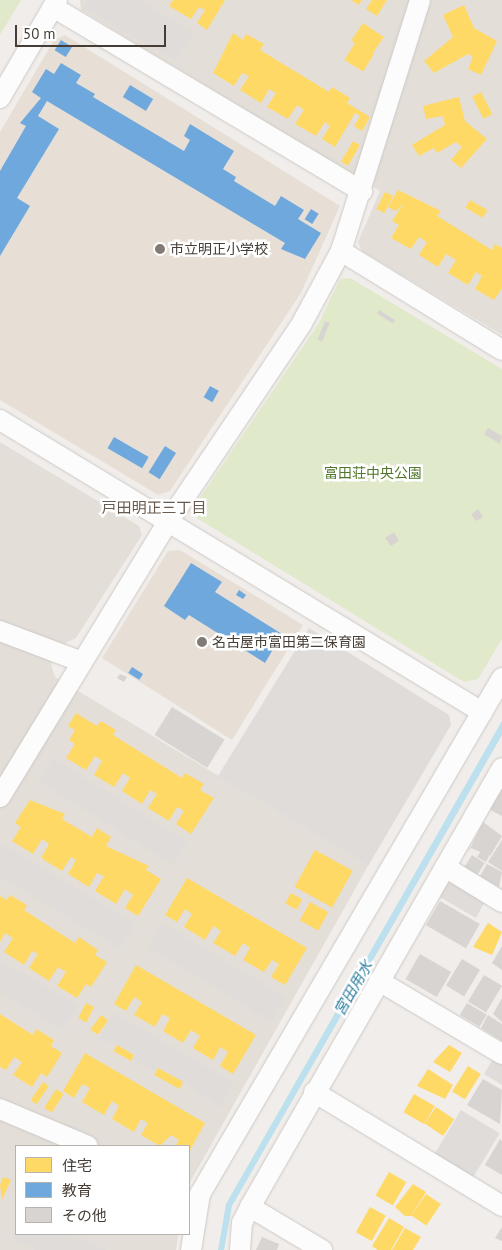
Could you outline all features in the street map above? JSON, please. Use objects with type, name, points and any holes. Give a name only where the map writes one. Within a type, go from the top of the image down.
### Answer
[{"type":"street","points":[[0,797],[168,522],[302,323],[341,252],[362,191],[420,0]]},
{"type":"street","points":[[0,98],[55,4],[362,191]]},
{"type":"street","points":[[341,252],[502,350]]},
{"type":"street","points":[[0,420],[482,712]]},
{"type":"street","points":[[0,631],[82,662]]},
{"type":"street","points":[[191,1250],[194,1192],[502,678]]},
{"type":"street","points":[[240,1250],[242,1223],[250,1207],[314,1092],[502,768]]},
{"type":"street","points":[[444,867],[502,902]]},
{"type":"street","points":[[379,981],[502,1054]]},
{"type":"street","points":[[314,1092],[502,1206]]},
{"type":"street","points":[[0,1109],[86,1145]]},
{"type":"street","points":[[250,1207],[322,1250]]},
{"type":"shaded area","points":[[80,0],[502,0],[502,335],[362,251],[358,242],[380,191],[81,10]]},
{"type":"shaded area","points":[[87,0],[138,0],[193,33],[176,61],[84,8]]},
{"type":"shaded area","name":"市立明正小学校","points":[[65,35],[340,206],[301,293],[170,491],[158,495],[0,400],[0,132],[54,40]]},
{"type":"shaded area","points":[[0,442],[139,526],[142,535],[76,638],[63,644],[51,664],[55,677],[368,866],[190,1182],[190,1145],[15,1145],[15,1235],[178,1235],[176,1250],[0,1250]]},
{"type":"shaded area","name":"名古屋市富田第二保育園","points":[[180,550],[303,625],[232,740],[102,658],[168,551]]},
{"type":"shaded area","points":[[309,628],[449,715],[451,725],[368,866],[218,776]]},
{"type":"shaded area","points":[[53,758],[187,842],[173,865],[39,781]]},
{"type":"shaded area","points":[[4,845],[135,924],[120,949],[0,876],[0,852]]},
{"type":"shaded area","points":[[452,882],[485,901],[476,918],[438,896],[445,884]]},
{"type":"shaded area","points":[[162,923],[286,998],[272,1022],[148,947]]},
{"type":"shaded area","points":[[0,960],[78,1006],[63,1030],[0,992]]},
{"type":"shaded area","points":[[114,1013],[234,1083],[220,1107],[158,1066],[154,1071],[133,1059],[136,1054],[99,1038]]},
{"type":"shaded area","points":[[493,1059],[502,1064],[502,1085],[484,1074]]},
{"type":"shaded area","points":[[461,1110],[500,1133],[473,1178],[434,1155]]},
{"type":"shaded area","points":[[15,1234],[72,1235],[106,1250],[36,1250],[13,1239]]},
{"type":"green space","points":[[0,0],[21,0],[0,35]]},
{"type":"green space","name":"富田荘中央公園","points":[[350,278],[502,369],[502,639],[478,679],[464,682],[197,518],[195,505],[319,323],[340,279]]},
{"type":"water","name":"宮田用水","points":[[502,721],[502,735],[232,1206],[224,1250],[218,1250],[226,1204]]},
{"type":"building: 住宅","points":[[173,0],[225,0],[207,30],[197,23],[205,10],[199,7],[191,19],[169,6]]},
{"type":"building: 住宅","points":[[351,0],[362,0],[359,5]]},
{"type":"building: 住宅","points":[[372,0],[387,0],[377,16],[366,9]]},
{"type":"building: 住宅","points":[[464,5],[474,28],[497,41],[481,75],[468,69],[473,57],[468,54],[434,73],[424,61],[453,37],[443,15]]},
{"type":"building: 住宅","points":[[363,23],[384,37],[372,54],[351,40]]},
{"type":"building: 住宅","points":[[233,33],[243,40],[246,34],[264,44],[260,50],[329,92],[332,87],[350,98],[347,103],[370,117],[362,131],[354,126],[360,116],[355,113],[335,147],[322,139],[330,126],[325,122],[316,136],[295,124],[304,110],[297,105],[288,119],[267,107],[276,93],[269,89],[261,103],[240,90],[249,76],[242,73],[234,86],[213,73]]},
{"type":"building: 住宅","points":[[355,43],[374,55],[363,72],[344,60]]},
{"type":"building: 住宅","points":[[481,92],[492,114],[483,119],[472,97]]},
{"type":"building: 住宅","points":[[459,97],[465,121],[487,139],[461,168],[451,160],[462,147],[456,142],[437,153],[434,148],[419,156],[412,145],[445,125],[443,116],[426,119],[423,106]]},
{"type":"building: 住宅","points":[[353,141],[360,145],[348,166],[341,162]]},
{"type":"building: 住宅","points":[[398,190],[441,211],[437,216],[492,250],[495,244],[502,248],[502,288],[494,300],[475,289],[482,276],[476,272],[468,285],[448,273],[456,260],[446,254],[438,267],[419,255],[427,242],[419,237],[411,249],[391,238],[399,225],[392,221],[404,203],[396,211],[388,207]]},
{"type":"building: 住宅","points":[[385,192],[393,196],[384,213],[376,209]]},
{"type":"building: 住宅","points":[[470,200],[487,210],[483,218],[466,208]]},
{"type":"building: 住宅","points":[[76,713],[97,726],[101,721],[116,730],[113,735],[182,778],[185,773],[204,784],[200,790],[214,798],[191,834],[176,824],[184,811],[177,807],[169,821],[148,808],[157,794],[150,790],[142,804],[122,791],[130,778],[123,773],[114,787],[94,775],[102,761],[95,756],[86,770],[66,758],[75,744],[69,740],[75,730],[68,726]]},
{"type":"building: 住宅","points":[[30,800],[65,814],[62,819],[92,837],[97,828],[111,837],[106,846],[149,866],[146,870],[161,879],[138,916],[125,908],[133,895],[125,889],[116,904],[95,891],[104,876],[97,873],[89,887],[68,874],[76,860],[71,857],[62,871],[41,858],[49,844],[42,839],[33,854],[12,841],[21,827],[15,823]]},
{"type":"building: 住宅","points":[[315,850],[353,871],[332,908],[295,887]]},
{"type":"building: 住宅","points":[[187,878],[307,948],[285,985],[271,977],[279,964],[272,960],[264,972],[243,960],[250,948],[243,943],[235,956],[213,943],[221,931],[213,926],[205,940],[184,927],[192,914],[185,909],[177,922],[165,915]]},
{"type":"building: 住宅","points":[[291,893],[302,899],[297,910],[285,903]]},
{"type":"building: 住宅","points":[[10,895],[27,905],[24,910],[75,943],[79,937],[98,950],[95,955],[107,962],[91,987],[86,984],[77,998],[57,986],[66,972],[58,967],[49,981],[29,968],[38,954],[32,951],[24,965],[4,952],[13,938],[5,933],[0,942],[0,896],[7,900]]},
{"type":"building: 住宅","points":[[310,902],[328,912],[318,931],[300,920]]},
{"type":"building: 住宅","points":[[488,923],[502,932],[492,955],[473,947]]},
{"type":"building: 住宅","points":[[136,965],[256,1035],[233,1074],[220,1066],[228,1052],[220,1047],[213,1060],[193,1048],[200,1036],[191,1030],[183,1043],[163,1031],[170,1018],[162,1014],[155,1027],[134,1015],[142,1002],[134,997],[126,1011],[114,1004]]},
{"type":"building: 住宅","points":[[86,1003],[94,1007],[86,1022],[78,1018]]},
{"type":"building: 住宅","points":[[0,1014],[33,1035],[36,1029],[54,1040],[51,1046],[62,1053],[47,1077],[41,1073],[32,1087],[13,1075],[22,1062],[14,1057],[6,1070],[0,1067]]},
{"type":"building: 住宅","points":[[101,1015],[108,1020],[98,1035],[90,1030]]},
{"type":"building: 住宅","points":[[117,1045],[134,1055],[131,1061],[113,1051]]},
{"type":"building: 住宅","points":[[449,1045],[462,1053],[450,1072],[433,1062]]},
{"type":"building: 住宅","points":[[85,1053],[205,1123],[190,1150],[190,1145],[176,1145],[179,1140],[171,1135],[161,1145],[158,1145],[141,1135],[148,1123],[141,1119],[134,1132],[112,1119],[119,1106],[112,1101],[104,1115],[82,1102],[90,1088],[82,1084],[74,1098],[63,1091]]},
{"type":"building: 住宅","points":[[468,1066],[481,1074],[465,1099],[452,1091]]},
{"type":"building: 住宅","points":[[158,1068],[183,1082],[179,1089],[154,1075]]},
{"type":"building: 住宅","points":[[428,1069],[453,1085],[445,1099],[417,1086]]},
{"type":"building: 住宅","points":[[43,1082],[49,1086],[37,1104],[31,1100]]},
{"type":"building: 住宅","points":[[56,1089],[64,1094],[52,1112],[44,1108]]},
{"type":"building: 住宅","points":[[414,1094],[435,1106],[424,1124],[404,1112]]},
{"type":"building: 住宅","points":[[436,1107],[454,1119],[443,1136],[425,1124]]},
{"type":"building: 住宅","points":[[389,1172],[406,1182],[393,1205],[376,1195]]},
{"type":"building: 住宅","points":[[3,1177],[11,1180],[2,1200],[0,1185]]},
{"type":"building: 住宅","points":[[413,1184],[426,1192],[411,1216],[405,1216],[395,1207]]},
{"type":"building: 住宅","points":[[426,1194],[441,1204],[426,1226],[411,1216]]},
{"type":"building: 住宅","points":[[370,1207],[386,1216],[372,1241],[356,1232]]},
{"type":"building: 住宅","points":[[389,1218],[404,1227],[391,1250],[378,1250],[372,1246]]},
{"type":"building: 住宅","points":[[405,1228],[421,1237],[413,1250],[392,1250]]},
{"type":"building: 教育","points":[[61,40],[72,47],[66,57],[55,50]]},
{"type":"building: 教育","points":[[61,63],[81,75],[76,83],[95,94],[93,97],[184,151],[190,140],[184,136],[190,124],[234,151],[223,169],[236,177],[234,181],[275,206],[281,196],[304,210],[298,219],[321,233],[305,259],[281,249],[285,243],[47,101],[38,116],[59,129],[17,198],[30,206],[0,256],[0,171],[26,126],[20,123],[41,98],[32,92],[46,69],[54,74]]},
{"type":"building: 教育","points":[[130,85],[153,99],[146,111],[123,97]]},
{"type":"building: 教育","points":[[311,209],[319,214],[312,224],[305,219]]},
{"type":"building: 教育","points":[[210,386],[219,391],[212,402],[204,397]]},
{"type":"building: 教育","points":[[114,437],[149,457],[142,468],[108,448]]},
{"type":"building: 教育","points":[[165,446],[176,453],[160,479],[149,472]]},
{"type":"building: 教育","points":[[191,563],[222,582],[215,592],[282,634],[265,663],[189,615],[185,620],[164,606]]},
{"type":"building: 教育","points":[[239,590],[246,595],[243,599],[236,595]]},
{"type":"building: 教育","points":[[132,667],[143,674],[139,680],[128,673]]},
{"type":"building: その他","points":[[379,310],[395,320],[393,323],[377,313]]},
{"type":"building: その他","points":[[325,321],[330,323],[322,341],[318,340]]},
{"type":"building: その他","points":[[488,428],[502,436],[500,444],[484,434]]},
{"type":"building: その他","points":[[478,509],[483,517],[476,521],[471,514]]},
{"type":"building: その他","points":[[394,532],[399,541],[391,546],[385,538]]},
{"type":"building: その他","points":[[120,674],[127,677],[124,682],[117,678]]},
{"type":"building: その他","points":[[172,707],[225,740],[207,768],[155,735]]},
{"type":"building: その他","points":[[498,788],[502,790],[502,816],[487,808]]},
{"type":"building: その他","points":[[483,822],[502,836],[490,856],[471,848],[468,853]]},
{"type":"building: その他","points":[[502,840],[502,871],[488,862]]},
{"type":"building: その他","points":[[481,851],[489,856],[486,862],[477,857]]},
{"type":"building: その他","points":[[472,855],[485,863],[477,875],[465,867]]},
{"type":"building: その他","points":[[487,864],[502,872],[499,887],[480,876]]},
{"type":"building: その他","points":[[440,901],[480,924],[466,948],[426,925]]},
{"type":"building: その他","points":[[502,946],[502,970],[492,963]]},
{"type":"building: その他","points":[[420,954],[451,972],[437,997],[406,979]]},
{"type":"building: その他","points":[[462,959],[480,970],[464,996],[446,986]]},
{"type":"building: その他","points":[[484,975],[502,986],[486,1012],[468,1002]]},
{"type":"building: その他","points":[[502,998],[502,1022],[493,1014]]},
{"type":"building: その他","points":[[467,1003],[487,1015],[480,1027],[460,1015]]},
{"type":"building: その他","points":[[488,1015],[502,1024],[502,1041],[481,1028]]},
{"type":"building: その他","points":[[483,1079],[502,1090],[500,1124],[467,1105]]},
{"type":"building: その他","points":[[500,1139],[502,1141],[502,1175],[485,1165]]},
{"type":"building: その他","points":[[502,1227],[502,1241],[495,1238]]},
{"type":"building: その他","points":[[262,1237],[279,1244],[277,1250],[256,1250]]},
{"type":"place","name":"市立明正小学校","points":[[160,249]]},
{"type":"place","name":"名古屋市富田第二保育園","points":[[202,642]]},
{"type":"district","name":"戸田明正三丁目","points":[[154,508]]}]
